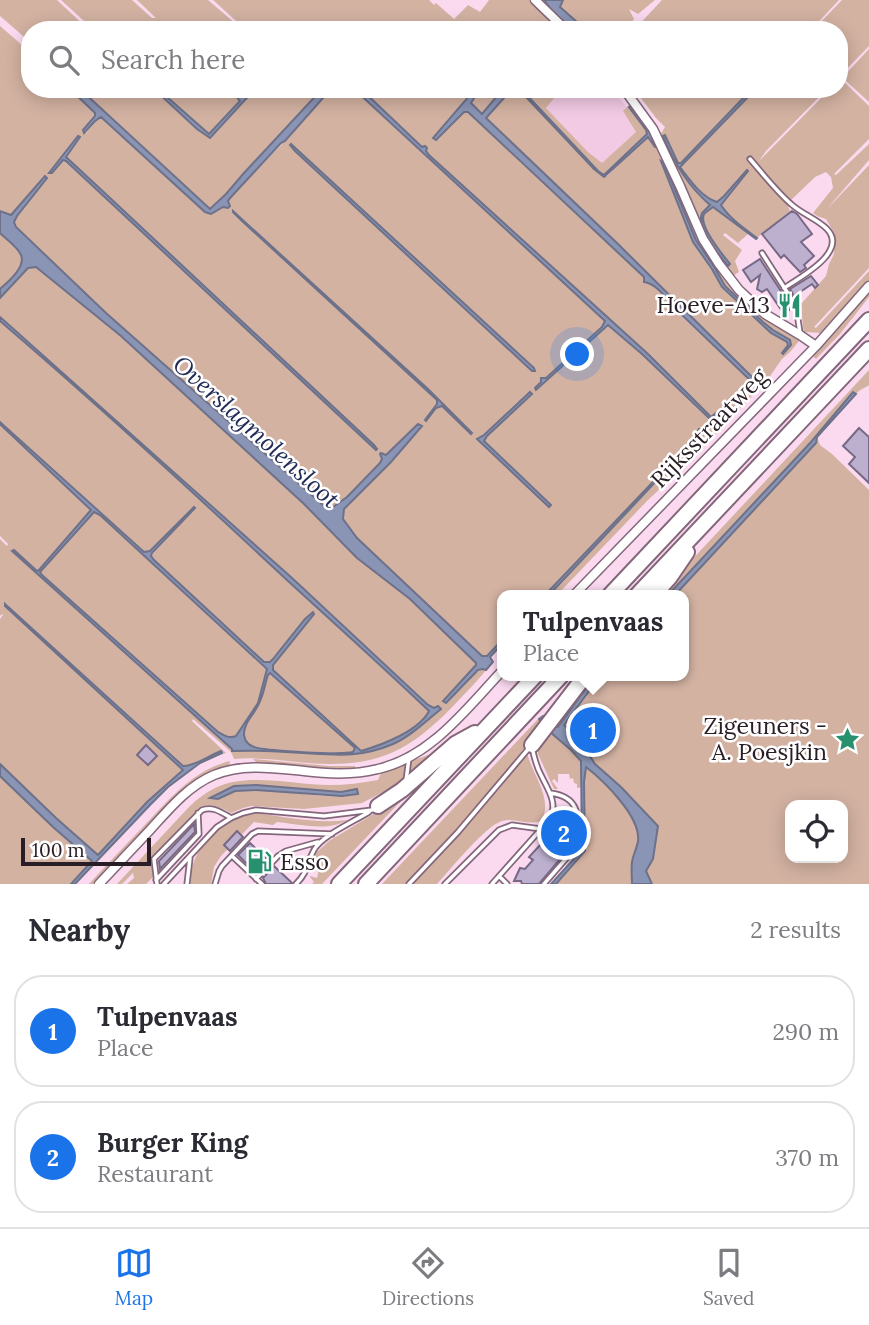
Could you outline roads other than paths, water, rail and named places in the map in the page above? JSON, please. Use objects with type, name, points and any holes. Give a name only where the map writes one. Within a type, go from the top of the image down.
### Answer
[{"type":"highway","points":[[615,590],[869,320]]},
{"type":"highway","points":[[642,590],[869,349]]},
{"type":"highway","points":[[658,590],[711,516]]},
{"type":"highway","points":[[339,884],[530,681]]},
{"type":"highway","points":[[366,884],[557,681]]},
{"type":"highway","points":[[531,745],[581,681]]},
{"type":"highway","points":[[375,808],[405,788],[455,744],[486,728]]},
{"type":"street","points":[[536,0],[557,21]]},
{"type":"street","points":[[630,98],[653,130],[699,232],[739,290],[765,314],[816,346]]},
{"type":"street","name":"Rijksstraatweg","points":[[579,590],[816,346],[869,286]]},
{"type":"street","points":[[99,884],[177,801],[195,786],[217,774],[235,769],[265,767],[329,773],[378,769],[410,756],[440,736],[497,676]]},
{"type":"lane","points":[[750,159],[790,204],[827,229],[832,239],[831,249],[820,263],[784,288]]},
{"type":"lane","points":[[762,253],[796,306],[800,335]]},
{"type":"lane","points":[[492,884],[551,818],[554,811],[553,801],[535,762],[531,745]]},
{"type":"lane","points":[[409,884],[458,832],[531,745]]},
{"type":"lane","points":[[405,788],[410,756]]},
{"type":"lane","points":[[544,884],[578,846],[578,815],[575,806],[563,795],[550,793]]},
{"type":"lane","points":[[156,882],[154,859],[198,813],[209,808],[231,818]]},
{"type":"lane","points":[[164,884],[217,827],[243,813],[256,810],[324,816],[375,808]]},
{"type":"lane","points":[[256,879],[286,851],[320,842],[375,808]]},
{"type":"lane","points":[[156,882],[199,834],[198,813]]},
{"type":"lane","points":[[445,884],[494,834],[506,826],[541,829]]},
{"type":"lane","points":[[215,884],[219,871],[252,834],[258,831],[332,834]]},
{"type":"lane","points":[[296,884],[304,876],[320,842]]},
{"type":"lane","points":[[187,884],[190,856]]},
{"type":"lane","points":[[232,856],[262,884]]},
{"type":"lane","points":[[499,877],[507,884]]},
{"type":"water","points":[[544,0],[563,0],[560,7],[576,21],[562,21]]},
{"type":"water","points":[[79,98],[90,98],[210,209],[314,98],[323,98],[231,197],[228,201],[230,206],[211,214],[205,212],[101,117],[84,133],[83,130],[95,113]]},
{"type":"water","points":[[164,98],[168,98],[209,134],[240,101],[238,98],[247,98],[210,138]]},
{"type":"water","points":[[364,98],[370,98],[422,147],[425,146],[429,155],[648,354],[711,417],[750,385],[751,381],[679,313],[660,291],[644,282],[644,277],[468,112],[464,112],[436,140],[433,138],[467,98],[474,98],[471,103],[482,114],[495,98],[504,98],[486,118],[751,376],[753,384],[711,420],[608,325],[536,390],[541,378],[546,378],[602,327],[605,321]]},
{"type":"water","points":[[527,98],[604,175],[647,134],[629,107],[631,106],[648,129],[656,147],[648,137],[604,177]]},
{"type":"water","points":[[743,98],[747,98],[680,167],[701,192],[717,202],[748,171],[721,205],[756,239],[713,207],[704,214],[708,233],[730,264],[728,266],[709,241],[702,226],[702,213],[710,205],[682,174],[663,136],[665,135],[678,163],[681,163]]},
{"type":"water","points":[[78,136],[80,137],[66,157],[374,445],[376,450],[66,161],[63,160],[49,173]]},
{"type":"water","points":[[291,144],[534,368],[535,371],[295,151]]},
{"type":"water","points":[[661,161],[696,240],[725,286],[763,322],[790,340],[791,345],[783,354],[787,342],[771,333],[722,287],[693,242]]},
{"type":"water","points":[[45,176],[47,178],[17,216],[14,222],[16,227],[106,313],[323,505],[333,507],[347,497],[380,463],[381,453],[386,455],[418,424],[422,426],[344,509],[343,519],[357,538],[482,656],[487,656],[497,645],[497,649],[490,657],[493,662],[486,670],[478,670],[446,703],[443,701],[476,663],[410,599],[357,558],[303,503],[121,336],[36,267],[28,268],[0,298],[0,289],[15,274],[22,260],[17,249],[0,233],[0,211],[11,215]]},
{"type":"water","points":[[233,211],[428,389],[472,433],[442,406],[436,408],[426,421],[437,400]]},
{"type":"water","points":[[0,317],[292,578],[428,705],[441,709],[400,741],[370,752],[338,755],[232,751],[12,551],[39,570],[91,510],[0,422],[144,552],[150,551],[194,507],[151,556],[264,662],[273,659],[313,612],[273,665],[273,670],[361,751],[409,731],[429,711],[146,449],[0,321]],"holes":[[[94,512],[267,669],[258,703],[236,736],[229,737],[218,732],[40,572]],[[270,673],[355,748],[353,752],[287,751],[248,744],[244,731],[263,695]]]},
{"type":"water","points":[[530,392],[532,394],[484,441],[551,505],[549,507],[477,439]]},
{"type":"water","points":[[853,392],[856,394],[817,437],[816,443],[680,590],[673,590],[811,442]]},
{"type":"water","points":[[699,429],[701,430],[693,442],[554,590],[550,590],[692,441]]},
{"type":"water","points":[[5,604],[183,766],[197,763],[221,751],[222,753],[200,763],[168,787],[75,884],[71,884],[92,861],[0,776],[0,764],[98,855],[147,802],[183,770]]},
{"type":"water","points":[[591,681],[596,681],[564,725],[577,736],[595,764],[658,826],[653,859],[646,871],[652,884],[632,884],[632,862],[638,841],[634,821],[620,800],[586,767],[585,851],[556,884],[551,884],[582,850],[581,761],[542,725],[539,719],[543,716],[553,726],[558,727]]},
{"type":"water","points":[[256,785],[341,792],[357,789],[358,794],[342,796],[256,790],[235,791],[218,799],[210,798],[234,786]]},
{"type":"place","name":"Hoeve-A13","points":[[790,305]]},
{"type":"place","name":"Tulpenvaas","points":[[593,730]]},
{"type":"place","name":"Zigeuners - A. Poesjkin","points":[[847,739]]},
{"type":"place","name":"Burger King","points":[[564,833]]},
{"type":"place","name":"Esso","points":[[260,862]]},
{"type":"water label","name":"Overslagmolensloot","points":[[256,432]]}]
